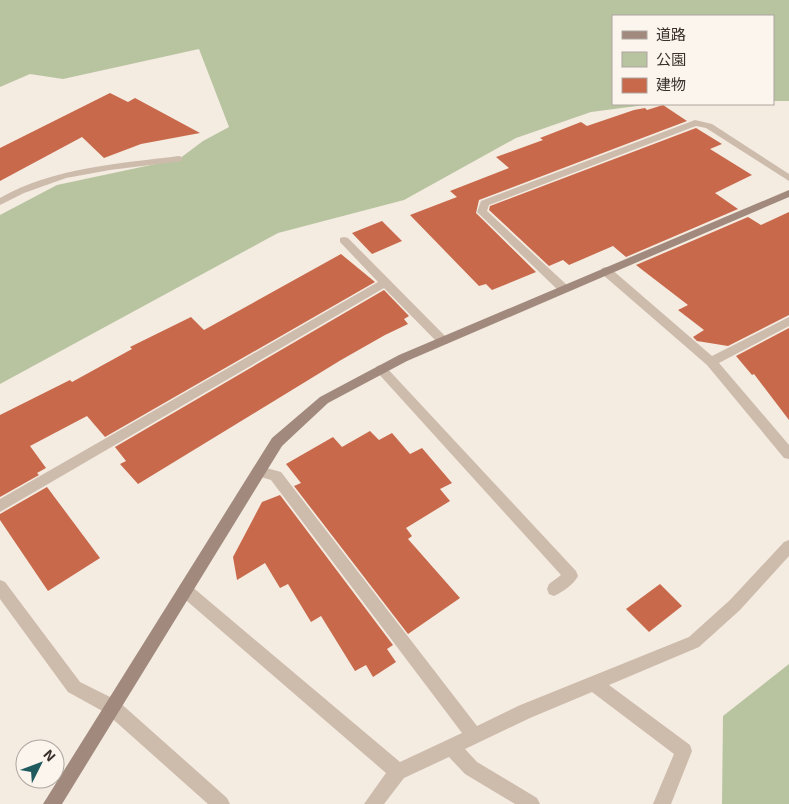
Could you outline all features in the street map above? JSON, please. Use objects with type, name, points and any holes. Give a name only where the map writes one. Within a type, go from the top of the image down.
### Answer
[{"type":"street","points":[[564,289],[482,212],[485,203],[695,123],[709,126],[789,178]]},
{"type":"street","points":[[0,202],[14,193],[66,174],[179,159]]},
{"type":"street","points":[[52,804],[277,442],[324,400],[444,340],[789,193]]},
{"type":"street","points":[[344,240],[444,340]]},
{"type":"street","points":[[606,271],[711,362],[789,454]]},
{"type":"street","points":[[0,506],[386,282]]},
{"type":"street","points":[[711,362],[789,321]]},
{"type":"street","points":[[382,370],[571,576],[554,589]]},
{"type":"street","points":[[259,471],[276,476],[475,736]]},
{"type":"street","points":[[373,804],[398,772],[524,712],[694,642],[735,605],[789,546]]},
{"type":"street","points":[[0,587],[74,687],[112,707],[221,804]]},
{"type":"street","points":[[185,590],[398,772]]},
{"type":"street","points":[[594,683],[684,751],[662,804]]},
{"type":"street","points":[[451,747],[471,768],[531,804]]},
{"type":"green space","points":[[0,0],[789,0],[789,101],[774,101],[774,15],[612,15],[612,105],[644,105],[591,112],[516,138],[404,200],[278,233],[0,384],[0,215],[57,185],[179,159],[203,141],[229,127],[199,49],[63,79],[30,74],[0,87]]},
{"type":"green space","points":[[789,664],[789,804],[722,804],[723,716]]},
{"type":"building","points":[[110,93],[128,102],[135,98],[200,133],[141,144],[104,158],[82,137],[0,181],[0,148]]},
{"type":"building","points":[[663,105],[687,121],[479,200],[476,213],[536,272],[492,290],[486,284],[479,286],[410,215],[457,197],[450,191],[509,168],[496,157],[543,140],[540,138],[581,122],[587,126],[634,110],[645,108],[647,110]]},
{"type":"building","points":[[696,128],[722,144],[710,149],[752,175],[715,193],[738,209],[626,257],[613,246],[569,265],[563,260],[549,266],[489,210],[490,206]]},
{"type":"building","points":[[789,212],[789,315],[728,346],[697,341],[693,337],[704,330],[678,310],[688,305],[636,265],[748,217],[761,225]]},
{"type":"building","points":[[382,221],[402,241],[372,254],[352,233]]},
{"type":"building","points":[[341,254],[375,282],[105,437],[87,416],[30,446],[46,468],[37,473],[39,475],[0,497],[0,415],[70,380],[72,382],[132,349],[130,347],[191,317],[204,330]]},
{"type":"building","points":[[384,290],[409,316],[404,319],[408,324],[341,360],[138,484],[120,464],[126,461],[115,447]]},
{"type":"building","points":[[789,328],[789,420],[754,374],[752,375],[736,356]]},
{"type":"building","points":[[370,431],[379,440],[392,433],[410,454],[422,448],[452,483],[440,489],[450,501],[406,528],[412,536],[408,539],[460,598],[408,634],[294,486],[301,483],[286,464],[333,437],[342,447]]},
{"type":"building","points":[[47,487],[100,558],[48,591],[0,520],[0,514]]},
{"type":"building","points":[[280,495],[393,645],[387,649],[396,662],[373,677],[366,665],[355,671],[321,616],[311,622],[288,584],[280,588],[265,563],[237,580],[233,557],[262,502]]},
{"type":"building","points":[[660,584],[682,606],[649,632],[626,609]]}]
